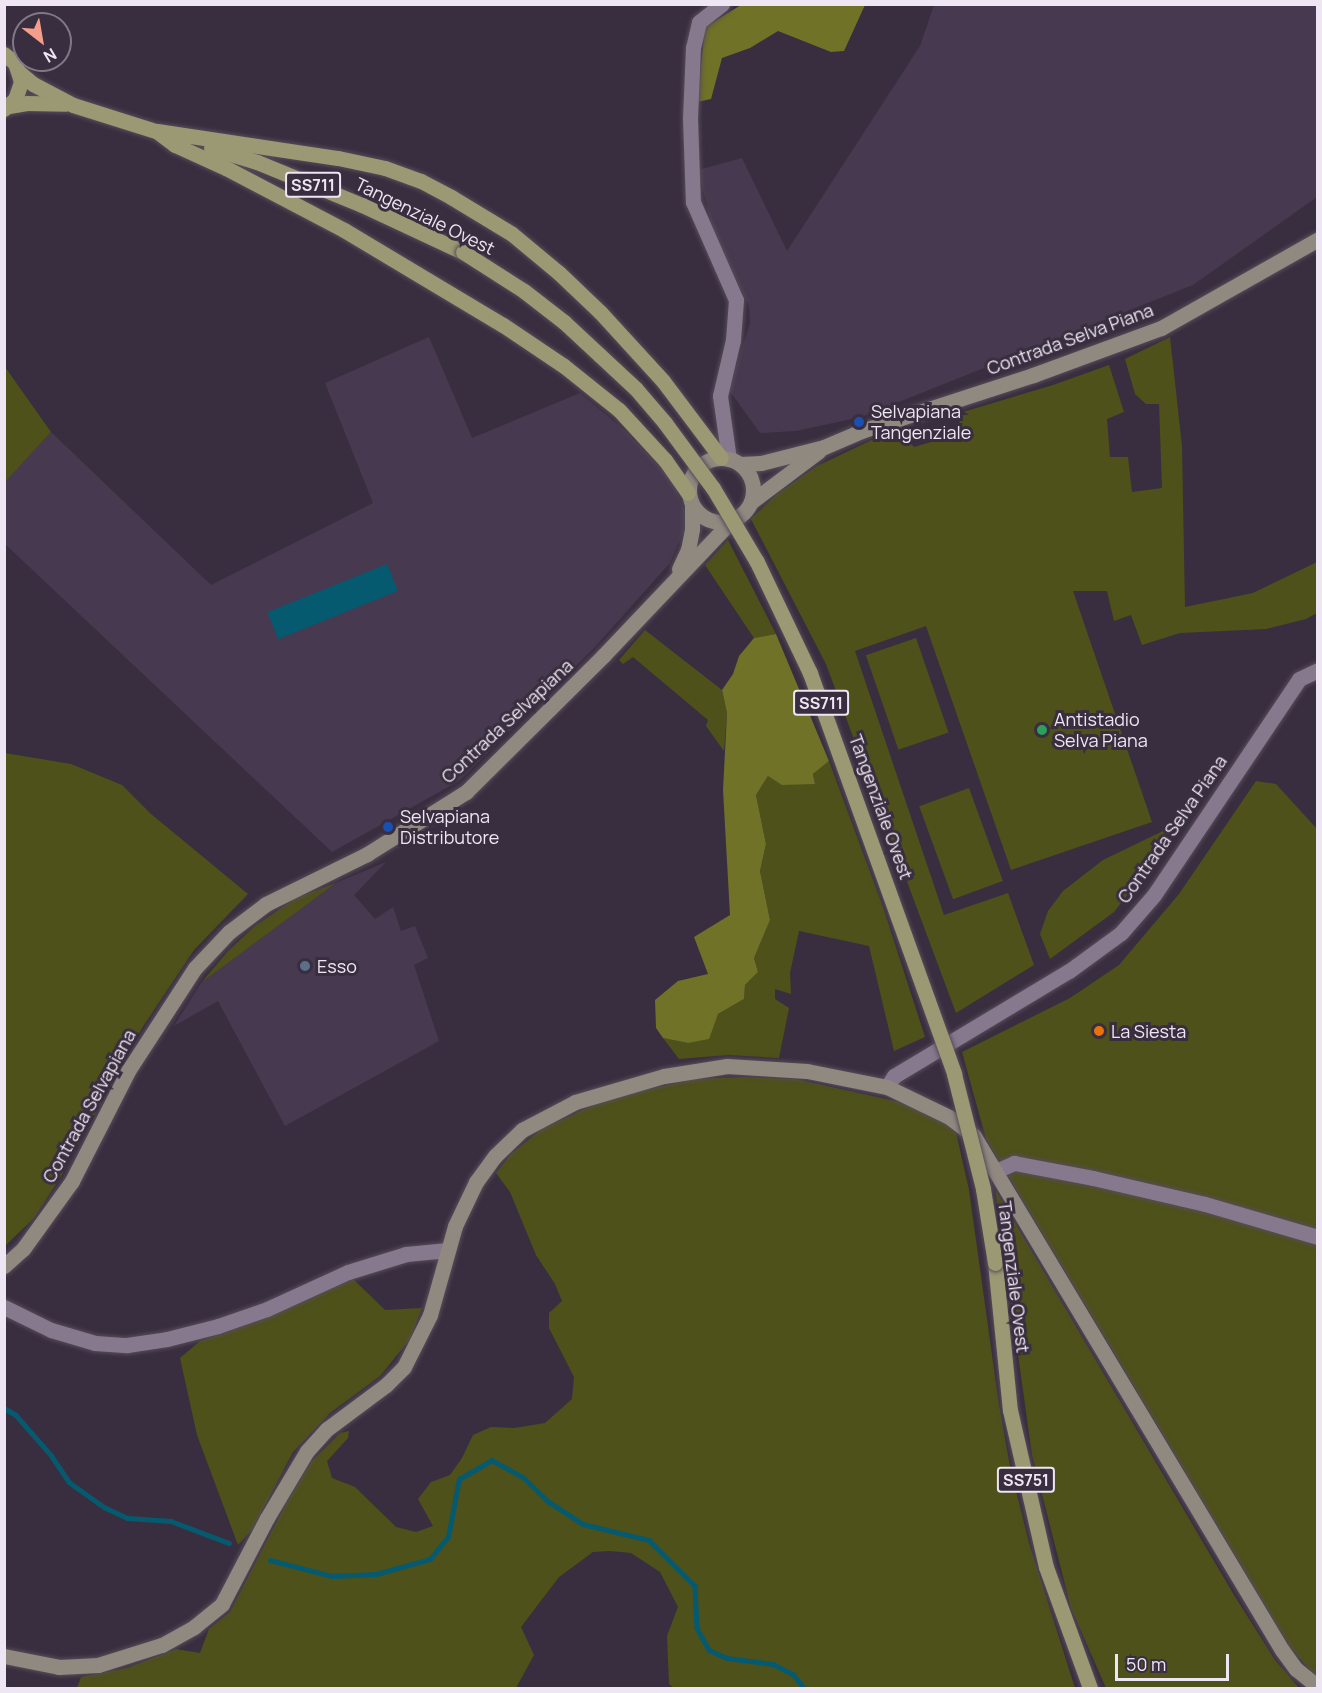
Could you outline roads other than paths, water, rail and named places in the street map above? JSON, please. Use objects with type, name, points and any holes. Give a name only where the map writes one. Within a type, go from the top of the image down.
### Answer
[{"type":"main road","name":"Tangenziale Ovest","points":[[4,54],[33,84],[74,105],[267,166],[362,205],[463,252],[524,291],[564,322],[636,389],[665,423],[712,488],[757,562],[810,673],[954,1074],[984,1189],[995,1263],[1010,1410],[1046,1567],[1090,1689]]},
{"type":"main road","points":[[7,107],[19,91],[20,73]]},
{"type":"main road","name":"Tangenziale Ovest","points":[[7,107],[27,103],[74,105]]},
{"type":"main road","points":[[157,131],[362,163],[421,181],[451,196],[512,234],[583,296],[663,381],[730,460],[752,481],[751,502]]},
{"type":"main road","points":[[157,131],[175,145],[226,168],[344,230],[503,325],[556,360],[619,410],[665,460],[690,499],[708,520],[730,521],[743,514],[751,502],[824,447]]},
{"type":"main road","name":"Contrada Selva Piana","points":[[824,447],[864,430],[1033,375],[1161,328],[1317,240]]},
{"type":"main road","points":[[690,499],[692,476],[697,468],[712,459],[760,463],[824,447]]},
{"type":"main road","name":"Contrada Selvapiana","points":[[675,580],[688,550],[692,529],[690,499]]},
{"type":"main road","name":"Contrada Selvapiana","points":[[4,1266],[23,1249],[72,1181],[128,1071],[195,968],[230,932],[266,904],[367,854],[466,792],[603,656],[730,521]]},
{"type":"main road","points":[[4,1656],[59,1667],[98,1665],[162,1645],[194,1627],[222,1604],[267,1518],[307,1451],[327,1429],[386,1385],[404,1367],[429,1315],[455,1226],[476,1182],[495,1156],[522,1130],[575,1102],[664,1076],[727,1066],[807,1071],[887,1087],[919,1100],[974,1136],[1282,1650],[1296,1670],[1317,1688]]},
{"type":"street","points":[[722,4],[699,22],[693,47],[690,118],[693,202],[736,300],[734,340],[720,396],[730,460]]},
{"type":"street","name":"Contrada Selva Piana","points":[[887,1087],[894,1076],[1069,971],[1120,933],[1154,895],[1299,679],[1317,670]]},
{"type":"street","points":[[996,1171],[1014,1163],[1093,1178],[1205,1204],[1317,1237]]},
{"type":"street","points":[[4,1307],[51,1330],[95,1343],[127,1345],[167,1339],[218,1326],[267,1309],[348,1272],[406,1254],[448,1250]]},
{"type":"water","points":[[387,564],[398,591],[278,639],[267,612]]},
{"type":"waterway","points":[[4,1408],[16,1415],[51,1455],[69,1482],[104,1507],[128,1518],[171,1521],[229,1543]]},
{"type":"waterway","points":[[270,1560],[332,1576],[376,1574],[430,1559],[448,1537],[459,1479],[492,1460],[523,1477],[549,1502],[583,1524],[649,1540],[695,1586],[697,1628],[709,1650],[727,1658],[773,1664],[793,1674],[804,1688]]},
{"type":"place","name":"Selvapiana Tangenziale","points":[[859,422]]},
{"type":"place","name":"Antistadio Selva Piana","points":[[1042,730]]},
{"type":"place","name":"Selvapiana Distributore","points":[[388,827]]},
{"type":"place","name":"Esso","points":[[305,966]]},
{"type":"place","name":"La Siesta","points":[[1099,1031]]}]
